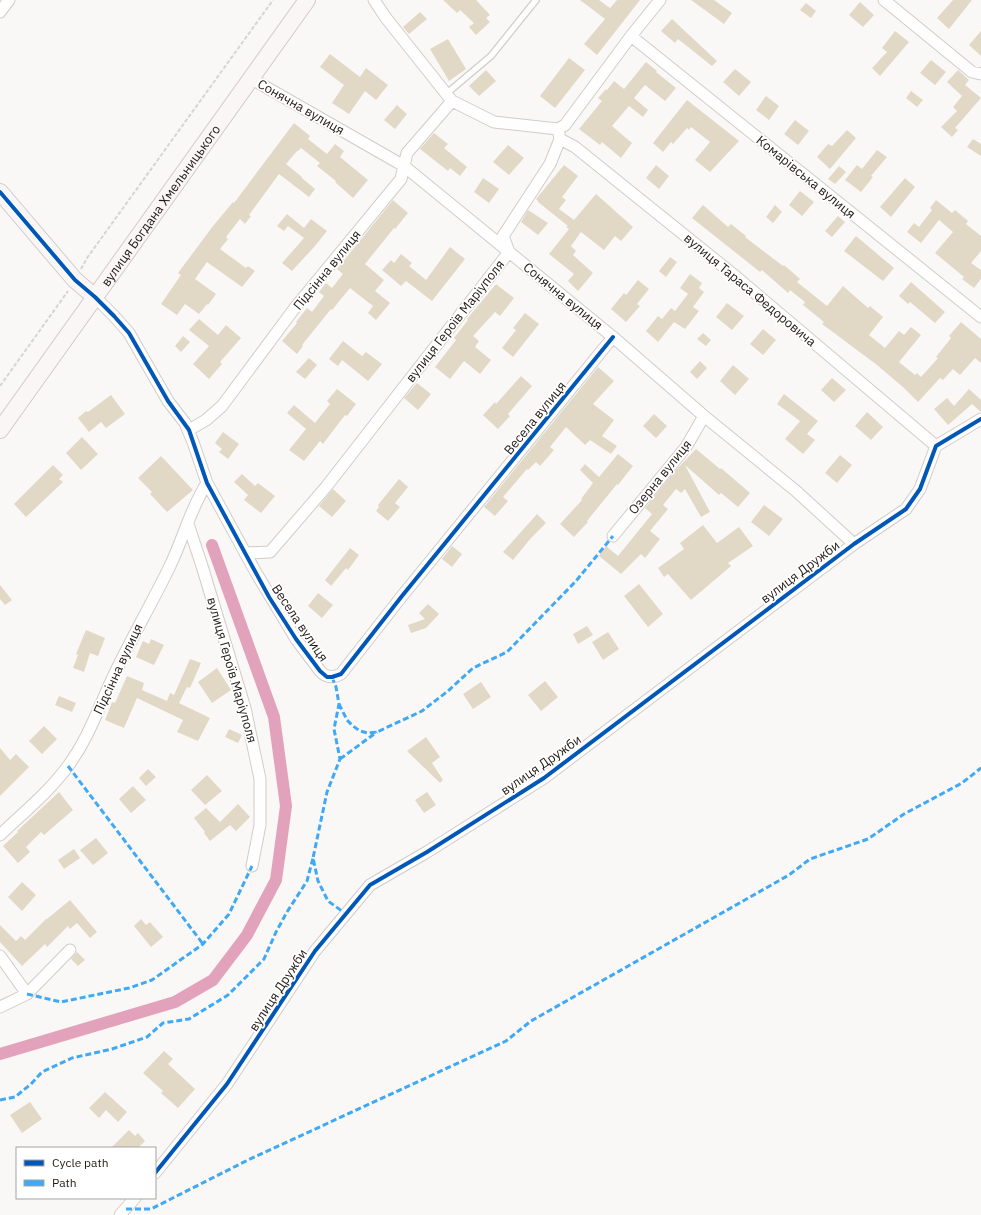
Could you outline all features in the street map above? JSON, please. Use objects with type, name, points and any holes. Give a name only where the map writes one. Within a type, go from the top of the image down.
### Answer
[{"type":"main road","name":"вулиця Богдана Хмельницького","points":[[0,430],[307,0]]},
{"type":"main road","points":[[0,192],[75,280],[95,297]]},
{"type":"street","points":[[0,12],[9,0]]},
{"type":"street","name":"вулиця Тараса Федоровича","points":[[374,0],[386,18],[449,98],[494,122],[559,134],[734,276],[936,446]]},
{"type":"street","name":"вулиця Героїв Маріуполя","points":[[246,553],[270,552],[326,488],[509,252],[503,236],[550,164],[559,134],[631,36],[660,0]]},
{"type":"street","points":[[884,0],[972,72],[981,74]]},
{"type":"street","name":"Комарівська вулиця","points":[[631,36],[981,317]]},
{"type":"street","name":"Сонячна вулиця","points":[[250,78],[404,166],[613,337],[704,416],[796,491],[854,544]]},
{"type":"street","name":"Підсінна вулиця","points":[[189,430],[212,416],[234,392],[294,309],[401,179],[407,153],[449,98]]},
{"type":"street","name":"Весела вулиця","points":[[95,297],[129,333],[168,401],[189,430],[207,483],[269,596],[296,639],[320,671],[327,677],[341,674],[402,596],[613,337]]},
{"type":"street","name":"Озерна вулиця","points":[[613,536],[686,447],[704,416]]},
{"type":"street","points":[[936,446],[981,419]]},
{"type":"street","name":"вулиця Дружби","points":[[156,1173],[227,1084],[315,951],[370,885],[427,852],[544,778],[854,544],[906,509],[920,489],[936,446]]},
{"type":"street","name":"Підсінна вулиця","points":[[0,835],[50,787],[76,754],[92,725],[134,633],[169,567],[198,498],[207,483]]},
{"type":"street","name":"вулиця Героїв Маріуполя","points":[[188,524],[245,708],[260,779],[260,825],[252,866]]},
{"type":"street","points":[[0,1007],[27,994],[70,950]]},
{"type":"street","points":[[0,956],[27,994]]},
{"type":"street","points":[[120,1215],[134,1199]]},
{"type":"lane","points":[[449,98],[491,56],[536,0]]},
{"type":"path","points":[[0,386],[75,280],[88,258],[273,0]]},
{"type":"building","points":[[443,0],[476,0],[490,15],[486,18],[490,22],[476,35],[469,27],[474,23],[460,10],[457,13]]},
{"type":"building","points":[[580,0],[599,0],[610,8],[617,0],[640,0],[597,55],[584,44],[605,19]]},
{"type":"building","points":[[691,0],[714,0],[732,13],[724,24]]},
{"type":"building","points":[[953,0],[972,0],[949,29],[937,18]]},
{"type":"building","points":[[860,2],[874,15],[863,27],[849,15]]},
{"type":"building","points":[[806,3],[816,11],[811,18],[800,10]]},
{"type":"building","points":[[420,12],[427,19],[409,34],[403,27]]},
{"type":"building","points":[[672,19],[717,61],[712,66],[678,39],[675,43],[661,31]]},
{"type":"building","points":[[895,31],[909,42],[880,76],[872,68],[887,52],[882,48]]},
{"type":"building","points":[[981,31],[981,56],[969,45]]},
{"type":"building","points":[[448,39],[466,69],[449,81],[430,49]]},
{"type":"building","points":[[330,54],[360,77],[366,68],[388,85],[376,100],[365,91],[349,114],[332,103],[344,85],[320,67]]},
{"type":"building","points":[[569,58],[585,70],[555,108],[540,96]]},
{"type":"building","points":[[931,60],[946,72],[935,85],[920,73]]},
{"type":"building","points":[[646,62],[676,88],[665,101],[645,85],[634,98],[648,110],[643,117],[629,106],[612,126],[632,143],[621,158],[602,142],[600,145],[579,129],[602,101],[598,98],[614,81],[624,89]]},
{"type":"building","points":[[735,69],[751,82],[739,96],[723,82]]},
{"type":"building","points":[[486,70],[496,81],[479,96],[469,86]]},
{"type":"building","points":[[958,70],[969,80],[965,85],[981,98],[955,128],[958,130],[952,137],[941,127],[957,111],[953,107],[962,96],[947,82]]},
{"type":"building","points":[[911,91],[923,100],[917,107],[906,98]]},
{"type":"building","points":[[766,96],[779,106],[769,120],[756,110]]},
{"type":"building","points":[[687,100],[739,141],[710,172],[695,160],[710,142],[691,127],[689,130],[687,128],[673,144],[671,142],[663,152],[653,143]]},
{"type":"building","points":[[397,105],[407,114],[395,129],[384,120]]},
{"type":"building","points":[[795,120],[809,131],[798,145],[784,134]]},
{"type":"building","points":[[294,123],[310,136],[308,139],[327,154],[335,144],[344,151],[340,157],[368,180],[353,198],[335,182],[336,181],[317,166],[320,163],[301,148],[286,164],[315,189],[309,197],[279,174],[249,215],[251,216],[245,224],[240,219],[226,237],[228,239],[220,249],[246,268],[248,266],[255,271],[242,287],[207,262],[195,279],[216,294],[199,314],[185,304],[177,315],[161,304],[181,275],[178,273],[213,226],[233,202],[234,203]]},
{"type":"building","points":[[847,130],[856,138],[830,169],[817,157],[828,144],[832,146]]},
{"type":"building","points":[[434,133],[448,144],[444,148],[467,167],[460,176],[450,168],[448,171],[420,149]]},
{"type":"building","points":[[973,139],[981,144],[981,156],[967,147]]},
{"type":"building","points":[[508,145],[524,158],[509,175],[493,162]]},
{"type":"building","points":[[877,150],[887,157],[871,176],[873,177],[861,192],[845,180],[857,165],[862,169]]},
{"type":"building","points":[[564,165],[578,176],[562,197],[566,200],[559,209],[574,220],[596,194],[633,227],[621,241],[615,236],[604,250],[581,232],[571,246],[576,251],[573,255],[593,273],[578,291],[568,281],[574,274],[549,254],[569,229],[566,227],[568,226],[536,199]]},
{"type":"building","points":[[656,165],[669,176],[659,189],[646,178]]},
{"type":"building","points":[[839,166],[846,172],[835,184],[828,179]]},
{"type":"building","points":[[483,178],[499,189],[489,203],[474,192]]},
{"type":"building","points":[[905,178],[915,187],[891,217],[880,207]]},
{"type":"building","points":[[800,191],[814,202],[802,216],[789,205]]},
{"type":"building","points":[[393,200],[408,213],[365,264],[384,280],[375,291],[390,303],[376,320],[368,313],[373,306],[350,288],[302,345],[303,346],[297,354],[282,341],[307,308],[312,312],[324,296],[319,292],[326,283],[332,288],[343,274],[337,269]]},
{"type":"building","points":[[936,200],[952,213],[955,210],[968,221],[966,224],[981,236],[981,251],[971,263],[981,270],[981,279],[974,288],[962,279],[964,277],[935,253],[953,232],[939,220],[921,243],[907,232],[914,223],[919,227],[932,210],[930,208]]},
{"type":"building","points":[[703,205],[728,227],[731,224],[746,236],[745,237],[783,266],[784,265],[800,279],[797,282],[827,306],[843,286],[868,308],[870,306],[883,317],[869,335],[885,348],[899,331],[904,335],[911,327],[921,335],[899,362],[915,375],[917,373],[921,377],[938,358],[936,357],[951,338],[949,336],[961,322],[981,339],[981,363],[975,358],[960,375],[953,369],[943,380],[940,378],[918,402],[877,365],[822,324],[824,322],[803,305],[805,302],[790,290],[788,293],[762,270],[760,272],[692,218]]},
{"type":"building","points":[[775,205],[782,212],[773,223],[766,217]]},
{"type":"building","points":[[528,210],[548,223],[538,235],[521,222]]},
{"type":"building","points":[[287,214],[304,228],[311,219],[327,231],[292,271],[282,263],[304,238],[288,226],[284,231],[277,226]]},
{"type":"building","points":[[838,216],[845,222],[832,237],[825,231]]},
{"type":"building","points":[[856,236],[894,268],[883,281],[844,251]]},
{"type":"building","points":[[450,247],[465,259],[432,301],[406,281],[401,286],[382,270],[391,260],[394,263],[401,254],[412,263],[409,266],[426,280]]},
{"type":"building","points":[[670,257],[677,262],[666,277],[659,271]]},
{"type":"building","points":[[690,274],[702,283],[699,288],[704,292],[693,307],[699,311],[685,329],[674,322],[658,342],[646,331],[658,316],[662,319],[671,308],[675,311],[688,294],[680,288]]},
{"type":"building","points":[[638,280],[649,289],[637,304],[640,306],[626,322],[611,309],[624,293],[626,295]]},
{"type":"building","points":[[911,282],[945,312],[935,323],[910,302],[908,304],[899,296]]},
{"type":"building","points":[[496,284],[514,298],[500,316],[495,312],[473,336],[479,341],[475,347],[491,360],[480,374],[464,361],[450,379],[435,367],[456,340],[454,338],[468,320],[467,319]]},
{"type":"building","points":[[727,303],[744,316],[732,330],[716,317]]},
{"type":"building","points":[[525,313],[539,324],[513,357],[502,348],[516,330],[513,328]]},
{"type":"building","points":[[199,319],[218,335],[226,325],[241,338],[220,362],[222,364],[209,379],[193,364],[209,346],[189,330]]},
{"type":"building","points":[[763,329],[776,340],[763,355],[750,344]]},
{"type":"building","points":[[703,333],[711,340],[706,346],[697,339]]},
{"type":"building","points":[[183,336],[190,342],[181,352],[175,346]]},
{"type":"building","points":[[343,341],[362,356],[366,352],[382,364],[368,381],[342,360],[338,366],[329,359]]},
{"type":"building","points":[[309,358],[317,365],[305,379],[296,372]]},
{"type":"building","points":[[700,361],[707,368],[697,379],[690,372]]},
{"type":"building","points":[[733,365],[749,379],[735,395],[720,381]]},
{"type":"building","points":[[598,367],[614,381],[593,404],[614,420],[602,436],[617,446],[611,454],[590,440],[585,445],[566,427],[550,447],[554,450],[540,466],[536,462],[528,470],[527,469],[503,497],[508,501],[495,516],[484,507]]},
{"type":"building","points":[[521,376],[532,386],[508,414],[510,416],[498,429],[483,415],[495,402],[496,404]]},
{"type":"building","points":[[832,378],[846,390],[834,402],[821,390]]},
{"type":"building","points":[[417,383],[431,394],[418,410],[404,398]]},
{"type":"building","points":[[337,389],[356,404],[347,416],[345,415],[323,444],[320,441],[304,461],[289,450],[306,429],[287,413],[294,405],[315,423],[330,404],[327,401]]},
{"type":"building","points":[[969,389],[981,400],[981,412],[972,404],[948,425],[934,409],[947,398],[954,406]]},
{"type":"building","points":[[784,394],[818,421],[807,434],[815,440],[803,454],[785,439],[800,421],[777,404]]},
{"type":"building","points":[[111,395],[125,414],[106,428],[101,422],[89,432],[78,418]]},
{"type":"building","points":[[867,412],[883,427],[871,440],[855,426]]},
{"type":"building","points":[[654,414],[667,426],[656,438],[643,426]]},
{"type":"building","points":[[223,432],[239,444],[228,459],[219,452],[222,449],[215,443]]},
{"type":"building","points":[[82,437],[98,454],[81,470],[66,453]]},
{"type":"building","points":[[696,449],[750,493],[738,507],[721,493],[719,495],[685,465],[710,512],[701,517],[685,489],[681,493],[676,489],[663,505],[668,509],[650,531],[660,539],[645,558],[641,554],[621,574],[599,556],[606,546],[618,556],[652,514],[645,508],[674,472]]},
{"type":"building","points":[[618,454],[633,466],[574,537],[560,524],[582,500],[581,499],[593,483],[580,470],[585,464],[599,477]]},
{"type":"building","points":[[840,455],[852,465],[837,483],[825,473]]},
{"type":"building","points":[[161,456],[193,490],[167,512],[150,494],[152,492],[138,478]]},
{"type":"building","points":[[53,465],[63,475],[59,479],[63,482],[26,517],[14,504]]},
{"type":"building","points":[[242,474],[255,486],[258,483],[275,496],[261,513],[244,500],[248,495],[234,482]]},
{"type":"building","points":[[399,479],[408,487],[395,503],[400,507],[388,521],[376,511],[379,507],[378,505]]},
{"type":"building","points":[[333,489],[346,501],[332,517],[319,506]]},
{"type":"building","points":[[764,505],[783,519],[769,536],[751,522]]},
{"type":"building","points":[[537,514],[546,523],[531,538],[513,560],[503,552]]},
{"type":"building","points":[[703,525],[717,543],[739,527],[753,546],[728,563],[731,566],[691,600],[668,574],[664,577],[658,568],[684,549],[680,543]]},
{"type":"building","points":[[452,546],[462,554],[452,567],[442,559]]},
{"type":"building","points":[[350,548],[359,555],[348,570],[346,568],[331,586],[325,580]]},
{"type":"building","points":[[639,584],[663,614],[648,627],[624,596]]},
{"type":"building","points":[[0,585],[12,600],[5,605],[0,599]]},
{"type":"building","points":[[318,593],[333,605],[322,618],[308,606]]},
{"type":"building","points":[[428,604],[439,614],[426,628],[411,633],[408,625],[425,619],[419,613]]},
{"type":"building","points":[[587,626],[593,635],[578,644],[573,634]]},
{"type":"building","points":[[86,630],[105,638],[98,656],[90,653],[84,672],[73,668],[78,655],[76,654]]},
{"type":"building","points":[[608,632],[619,649],[603,660],[592,642]]},
{"type":"building","points":[[151,639],[164,645],[154,665],[136,657],[143,641],[149,644]]},
{"type":"building","points":[[190,659],[201,663],[190,688],[187,687],[179,703],[210,718],[198,741],[177,732],[183,720],[137,698],[124,728],[105,720],[112,702],[115,703],[127,676],[144,683],[142,690],[167,701],[170,693],[174,695]]},
{"type":"building","points":[[217,668],[231,690],[212,703],[198,682]]},
{"type":"building","points":[[545,681],[558,697],[541,711],[528,695]]},
{"type":"building","points":[[481,682],[491,697],[473,709],[463,694]]},
{"type":"building","points":[[59,696],[76,703],[72,712],[55,705]]},
{"type":"building","points":[[44,726],[57,739],[42,754],[29,741]]},
{"type":"building","points":[[229,729],[242,735],[238,743],[225,737]]},
{"type":"building","points":[[426,737],[440,757],[432,763],[443,780],[440,783],[407,751]]},
{"type":"building","points":[[0,748],[10,760],[16,754],[29,767],[0,796]]},
{"type":"building","points":[[148,769],[156,777],[146,786],[139,778]]},
{"type":"building","points":[[207,775],[222,791],[205,805],[191,790]]},
{"type":"building","points":[[133,786],[146,800],[131,813],[119,799]]},
{"type":"building","points":[[59,792],[73,810],[44,835],[41,832],[26,847],[30,852],[18,863],[3,846]]},
{"type":"building","points":[[427,792],[436,805],[424,813],[415,800]]},
{"type":"building","points":[[238,804],[250,817],[236,831],[230,825],[210,841],[194,818],[206,808],[220,822]]},
{"type":"building","points":[[96,838],[108,853],[93,865],[80,850]]},
{"type":"building","points":[[74,849],[80,858],[64,869],[58,860]]},
{"type":"building","points":[[22,882],[36,895],[22,911],[8,897]]},
{"type":"building","points":[[70,900],[97,932],[90,938],[77,923],[70,929],[68,926],[47,947],[45,944],[22,966],[0,942],[0,925],[16,941],[21,936],[25,940],[46,919]]},
{"type":"building","points":[[141,919],[146,925],[150,922],[163,937],[151,947],[134,926]]},
{"type":"building","points":[[77,952],[85,960],[78,966],[71,959]]},
{"type":"building","points":[[164,1051],[173,1059],[168,1064],[195,1089],[178,1108],[161,1093],[163,1091],[143,1073]]},
{"type":"building","points":[[105,1092],[127,1112],[118,1122],[106,1110],[99,1118],[89,1108]]},
{"type":"building","points":[[30,1102],[42,1119],[22,1133],[10,1115]]},
{"type":"building","points":[[129,1130],[135,1136],[138,1133],[145,1141],[139,1147],[112,1147]]},
{"type":"waterway","points":[[0,1054],[175,1002],[213,980],[247,935],[276,880],[286,806],[274,717],[212,545]]},
{"type":"marked path","points":[[339,704],[347,720],[360,731],[368,733],[377,732],[422,711],[448,691],[473,668],[507,652],[576,581],[613,536]]},
{"type":"marked path","points":[[332,677],[336,687],[339,704],[334,729],[340,759],[327,792],[313,858],[318,881],[328,901],[346,914]]},
{"type":"marked path","points":[[340,759],[377,732]]},
{"type":"marked path","points":[[68,766],[203,944]]},
{"type":"marked path","points":[[126,1209],[151,1209],[248,1160],[506,1041],[531,1021],[789,875],[810,859],[868,839],[904,814],[962,783],[981,768]]},
{"type":"marked path","points":[[0,1100],[15,1097],[31,1084],[42,1072],[72,1058],[112,1049],[147,1037],[163,1023],[189,1019],[228,995],[264,959],[287,912],[307,881],[313,858]]},
{"type":"marked path","points":[[27,994],[61,1002],[129,988],[152,980],[203,944],[229,914],[252,866]]},
{"type":"cycle path","points":[[0,192],[75,280],[95,297],[129,333],[168,401],[189,430],[207,483],[269,597],[296,639],[320,671],[327,677],[341,674],[402,596],[613,337]]},
{"type":"cycle path","points":[[156,1172],[227,1084],[315,951],[370,885],[427,852],[544,778],[854,544],[906,509],[920,489],[936,446],[981,419]]}]
